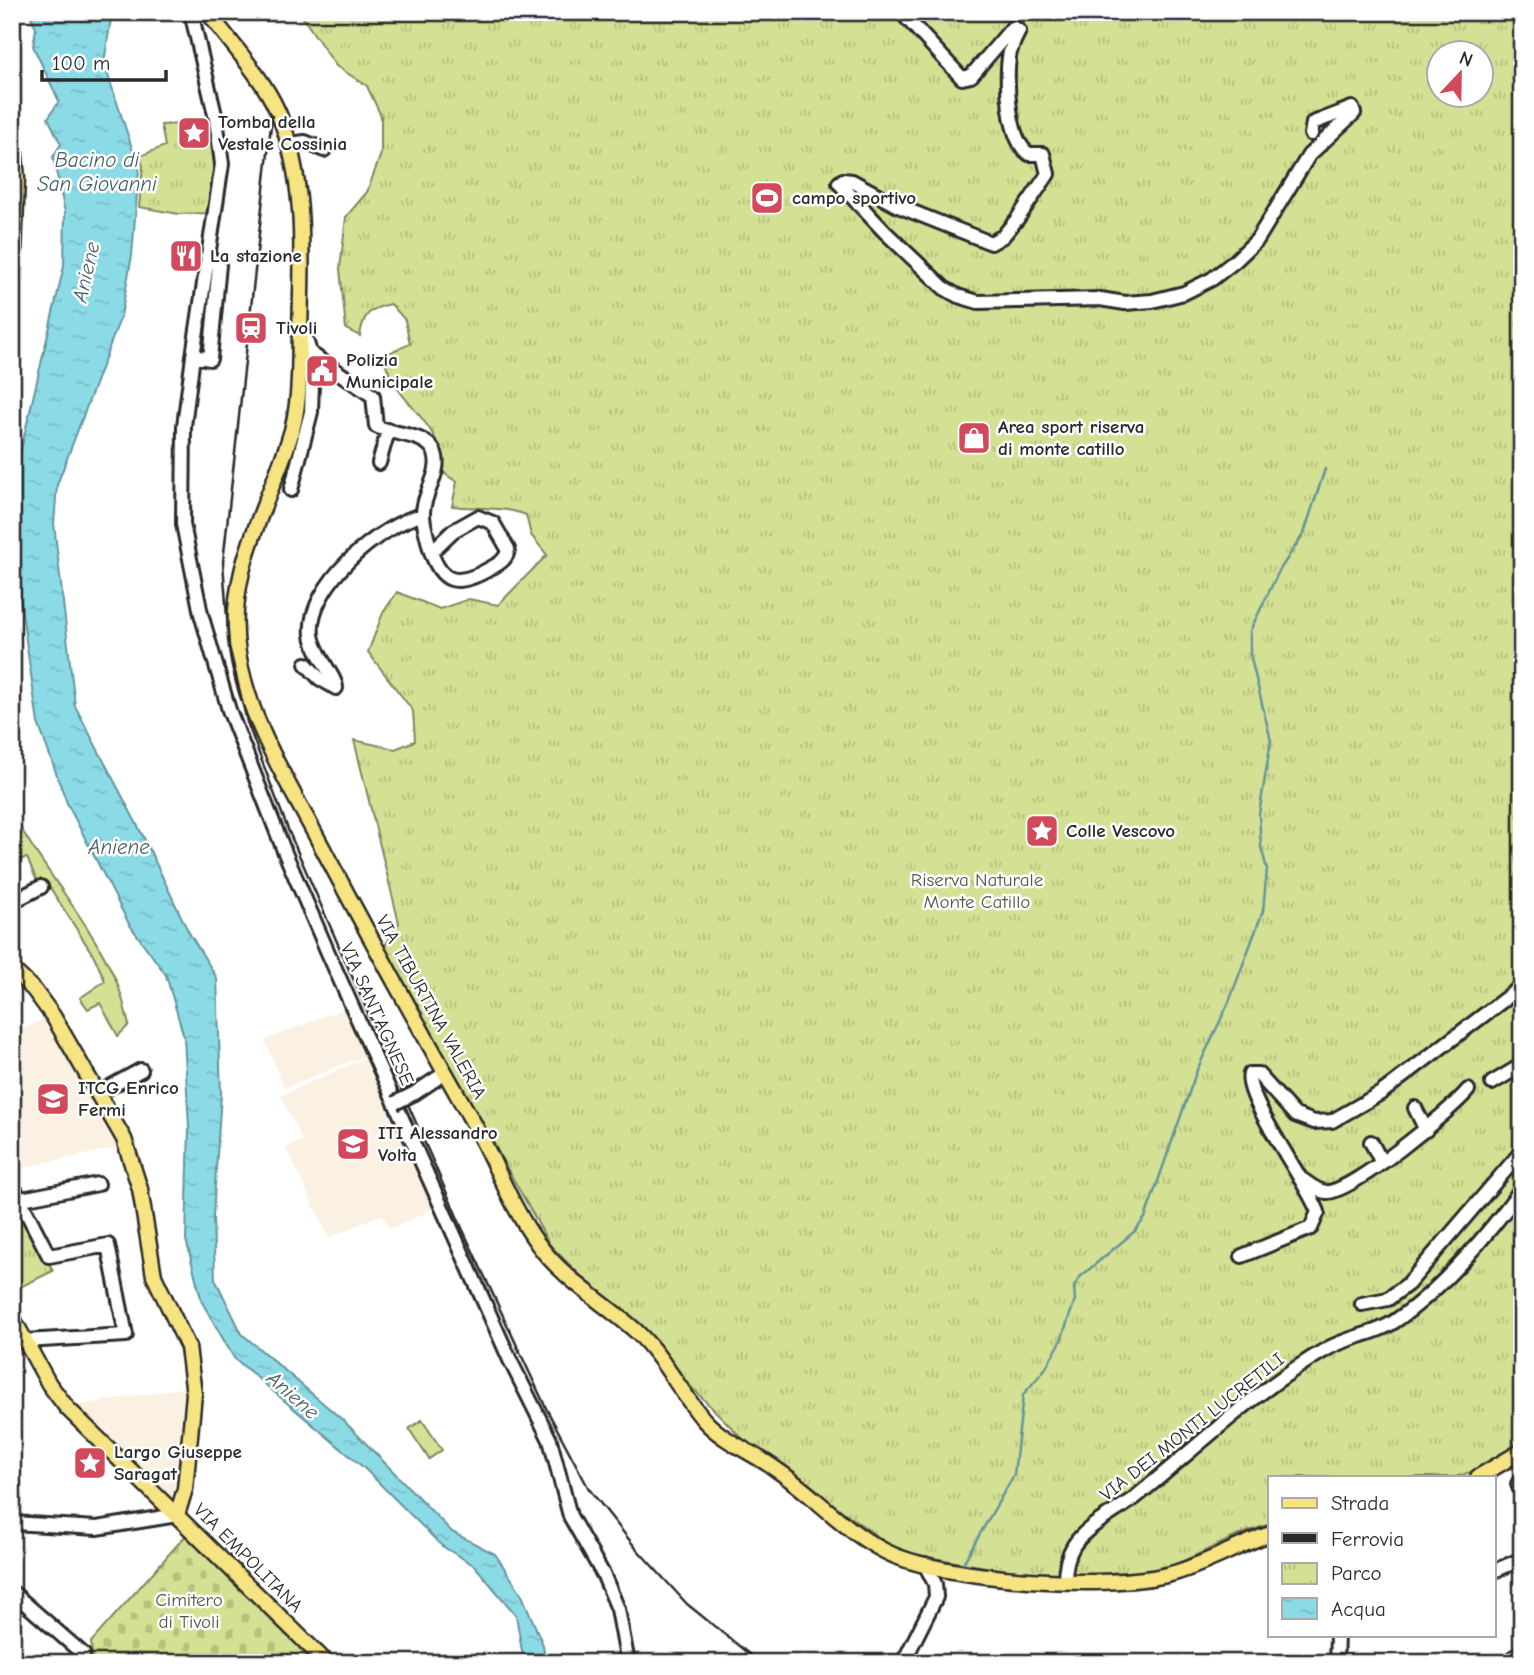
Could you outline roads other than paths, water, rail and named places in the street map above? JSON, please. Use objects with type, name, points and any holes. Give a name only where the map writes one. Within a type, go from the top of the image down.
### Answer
[{"type":"main road","name":"VIA TIBURTINA VALERIA","points":[[214,15],[275,106],[289,144],[302,209],[295,420],[241,573],[235,622],[238,654],[249,700],[268,743],[391,978],[538,1245],[640,1335],[662,1360],[708,1423],[729,1441],[788,1478],[877,1547],[925,1564],[994,1576],[1065,1581],[1117,1581],[1165,1575],[1268,1535]]},
{"type":"main road","points":[[12,125],[17,178],[12,303]]},
{"type":"main road","points":[[12,970],[34,990],[53,1016],[125,1144],[140,1189],[154,1276],[185,1339],[193,1366],[189,1455],[184,1495],[177,1515]]},
{"type":"main road","name":"VIA EMPOLITANA","points":[[12,1317],[51,1388],[67,1408],[327,1663]]},
{"type":"main road","points":[[1480,1476],[1522,1451]]},
{"type":"street","name":"VIA SANT'AGNESE","points":[[191,12],[221,152],[220,192],[208,256],[219,265],[210,359],[193,356],[184,426],[182,503],[187,549],[201,614],[229,710],[254,776],[395,1103],[510,1360],[550,1440],[570,1516],[604,1576],[620,1614],[628,1663]]},
{"type":"street","points":[[901,12],[962,78],[971,76],[1013,27],[1019,31],[1009,54],[1008,100],[1018,141],[1029,154],[1044,155],[1048,174],[1003,236],[991,243],[898,206],[852,181],[843,180],[839,183],[944,288],[978,302],[1100,299],[1152,301],[1184,293],[1212,279],[1257,240],[1309,156],[1348,121],[1354,113],[1352,108],[1319,119],[1313,123],[1311,134]]},
{"type":"street","points":[[289,144],[306,142],[324,150]]},
{"type":"street","points":[[301,301],[306,344],[313,355],[373,396],[375,424],[424,442],[435,454],[436,464],[423,515],[431,552],[440,573],[461,580],[473,578],[499,563],[508,549],[491,521],[478,517],[453,531],[431,552]]},
{"type":"street","points":[[290,490],[311,412],[313,355]]},
{"type":"street","points":[[379,463],[388,430]]},
{"type":"street","points":[[306,664],[331,688],[336,688],[334,679],[316,652],[313,640],[312,623],[317,602],[335,576],[374,540],[396,524],[423,515]]},
{"type":"street","points":[[12,902],[41,887]]},
{"type":"street","points":[[1242,1256],[1311,1228],[1318,1212],[1258,1107],[1248,1084],[1250,1074],[1258,1074],[1281,1103],[1298,1117],[1314,1122],[1332,1121],[1381,1093],[1522,986]]},
{"type":"street","points":[[1492,1083],[1522,1065]]},
{"type":"street","points":[[97,1094],[141,1070]]},
{"type":"street","points":[[395,1103],[445,1073]]},
{"type":"street","points":[[1302,1180],[1322,1191],[1333,1191],[1426,1130],[1468,1090]]},
{"type":"street","points":[[1415,1108],[1426,1130]]},
{"type":"street","points":[[1371,1142],[1381,1161]]},
{"type":"street","points":[[1362,1304],[1388,1299],[1408,1284],[1522,1152]]},
{"type":"street","points":[[12,1184],[49,1256],[107,1245],[126,1335],[25,1341]]},
{"type":"street","points":[[22,1199],[98,1184]]},
{"type":"street","name":"VIA DEI MONTI LUCRETILI","points":[[1065,1581],[1069,1554],[1078,1540],[1137,1496],[1218,1426],[1299,1366],[1339,1342],[1387,1326],[1401,1318],[1452,1270],[1522,1188]]},
{"type":"street","points":[[1522,1478],[1518,1485],[1522,1493]]},
{"type":"street","points":[[12,1523],[101,1528],[177,1515]]},
{"type":"street","points":[[1496,1571],[1522,1559]]},
{"type":"street","points":[[903,1663],[936,1597],[935,1584],[925,1564]]},
{"type":"street","points":[[12,1592],[78,1658]]},
{"type":"street","points":[[1336,1663],[1338,1636]]},
{"type":"water","points":[[29,12],[112,12],[104,63],[139,169],[132,255],[121,316],[57,485],[54,524],[75,706],[143,836],[188,931],[217,978],[221,1094],[213,1216],[215,1279],[242,1334],[345,1422],[452,1532],[495,1554],[521,1593],[543,1645],[546,1663],[524,1663],[516,1615],[475,1566],[442,1546],[364,1468],[234,1358],[202,1302],[186,1240],[189,1127],[184,1037],[166,975],[129,924],[67,803],[38,723],[12,544],[14,479],[64,266],[65,212],[53,157],[61,144],[48,118],[59,101],[33,46],[36,28]]},
{"type":"waterway","points":[[1300,12],[1341,20],[1404,12]]},
{"type":"waterway","points":[[962,1565],[1014,1475],[1023,1395],[1045,1369],[1060,1343],[1075,1300],[1074,1287],[1080,1277],[1135,1231],[1145,1218],[1197,1070],[1229,1002],[1263,911],[1267,869],[1261,847],[1259,814],[1271,741],[1250,654],[1250,631],[1279,571],[1304,533],[1325,469]]},
{"type":"railway","points":[[272,116],[223,562],[229,646],[247,722],[289,832],[462,1228],[546,1408],[589,1489],[635,1547],[687,1604],[760,1663]]},
{"type":"railway","points":[[1494,1663],[1522,1641]]},
{"type":"place","name":"Tomba della Vestale Cossinia","points":[[194,133]]},
{"type":"place","name":"campo sportivo","points":[[767,198]]},
{"type":"place","name":"La stazione","points":[[186,256]]},
{"type":"place","name":"Tivoli","points":[[251,328]]},
{"type":"place","name":"Polizia Municipale","points":[[322,371]]},
{"type":"place","name":"Area sport riserva di monte catillo","points":[[974,438]]},
{"type":"place","name":"Colle Vescovo","points":[[1042,831]]},
{"type":"place","name":"ITCG Enrico Fermi","points":[[53,1099]]},
{"type":"place","name":"ITI Alessandro Volta","points":[[353,1144]]},
{"type":"place","name":"Largo Giuseppe Saragat","points":[[90,1463]]},
{"type":"water label","name":"Bacino di San Giovanni","points":[[97,172]]},
{"type":"water label","name":"Aniene","points":[[86,272]]},
{"type":"water label","name":"Aniene","points":[[119,847]]},
{"type":"water label","name":"Aniene","points":[[293,1395]]},
{"type":"park label","name":"Riserva Naturale Monte Catillo","points":[[977,891]]},
{"type":"park label","name":"Cimitero di Tivoli","points":[[189,1611]]}]
